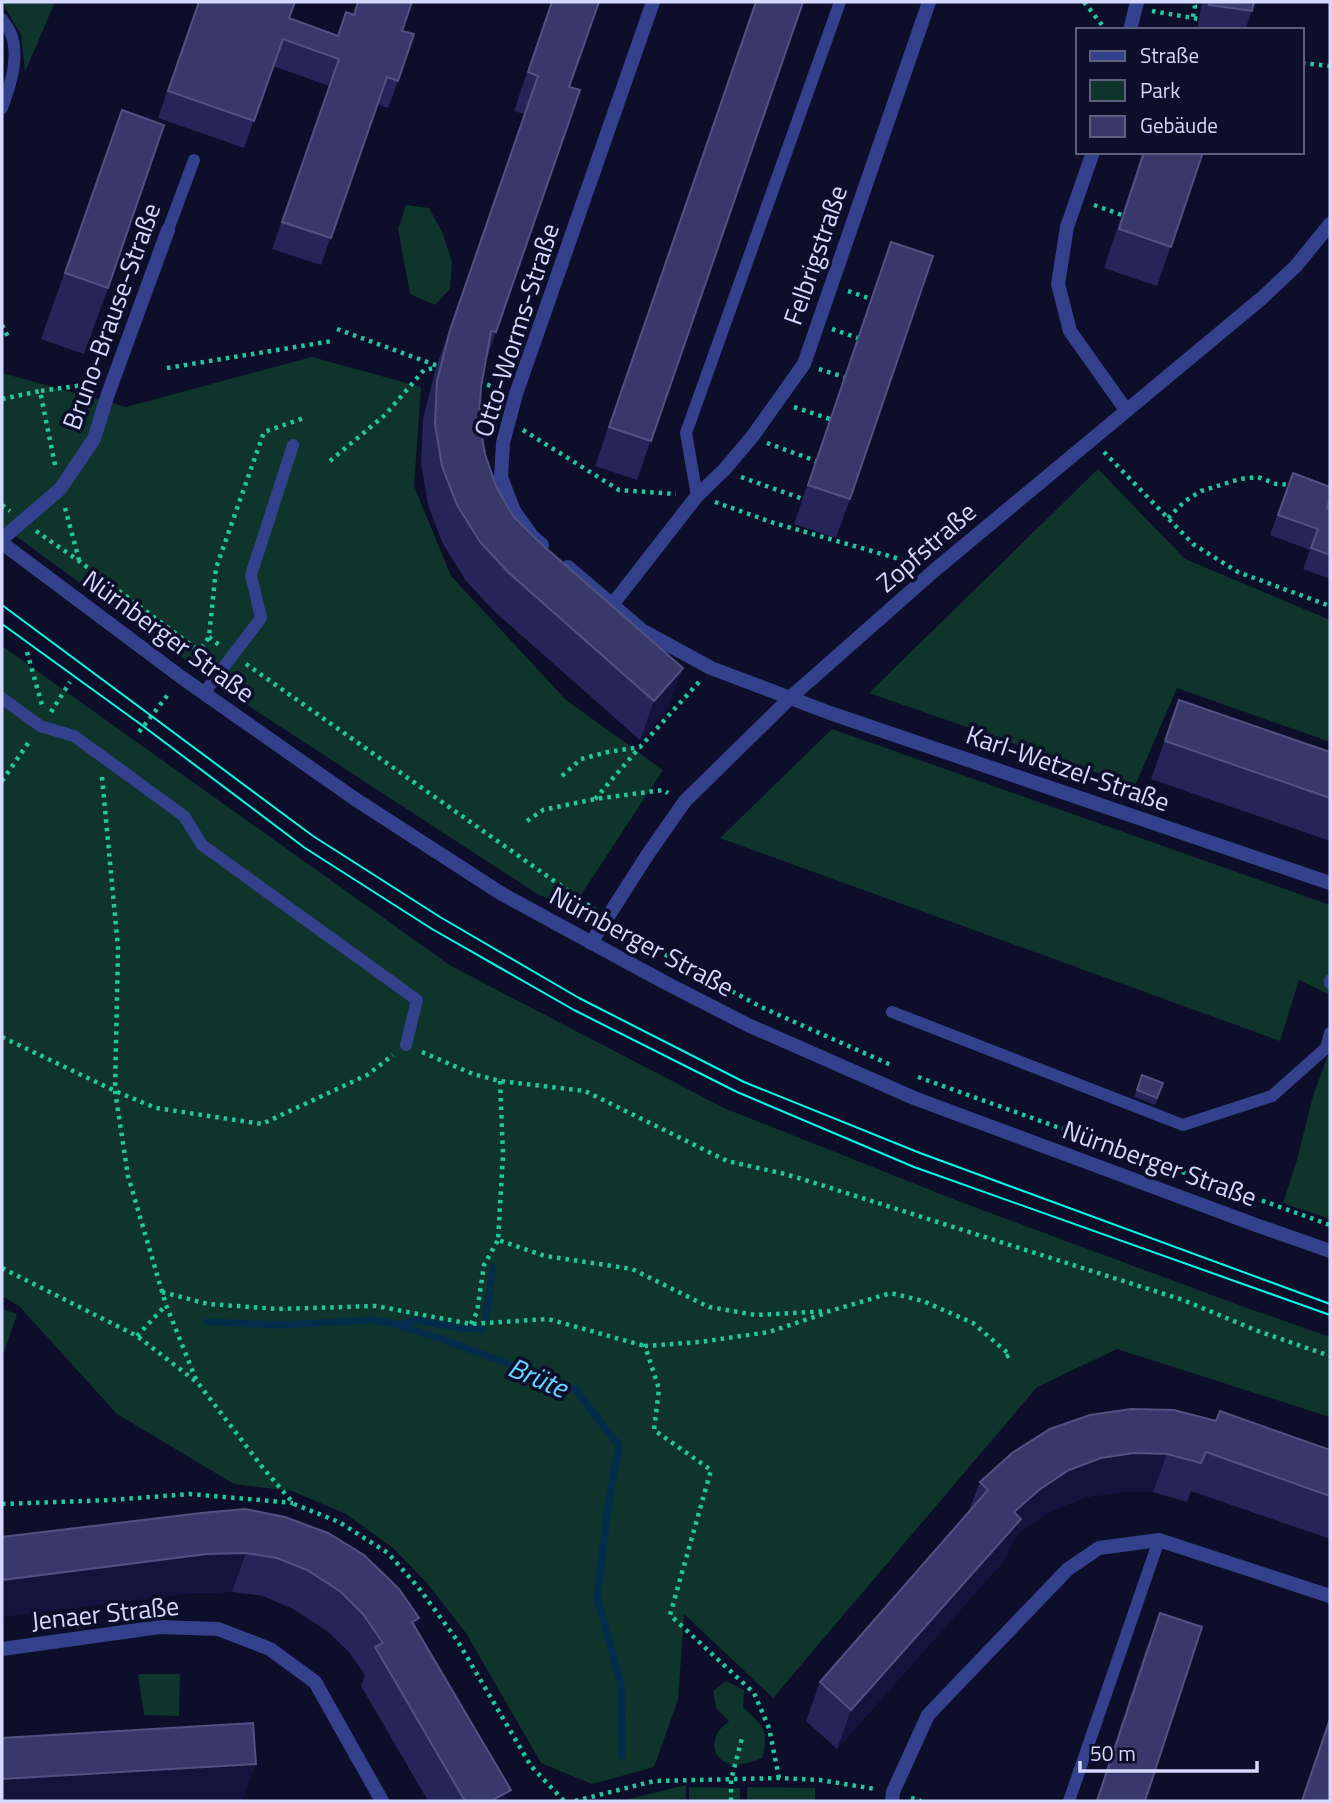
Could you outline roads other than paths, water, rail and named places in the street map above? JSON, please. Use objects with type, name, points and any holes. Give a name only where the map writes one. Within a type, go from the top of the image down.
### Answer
[{"type":"street","name":"Otto-Worms-Straße","points":[[653,2],[507,421],[502,443],[501,477],[514,511],[532,536],[643,631],[711,668],[791,697]]},
{"type":"street","name":"Felbrigstraße","points":[[612,605],[697,496],[752,437],[804,364],[929,2]]},
{"type":"street","points":[[1131,28],[1137,5]]},
{"type":"street","points":[[1092,154],[1068,227],[1058,284],[1070,331],[1126,410]]},
{"type":"street","name":"Zopfstraße","points":[[591,943],[685,801],[791,697],[936,569],[1262,298],[1296,266],[1330,224]]},
{"type":"street","name":"Bruno-Brause-Straße","points":[[2,541],[60,489],[94,439],[168,230]]},
{"type":"street","name":"Nürnberger Straße","points":[[2,541],[181,677],[355,799],[502,894],[591,943],[748,1025],[914,1098],[1330,1251]]},
{"type":"street","name":"Karl-Wetzel-Straße","points":[[791,697],[1330,884]]},
{"type":"street","points":[[893,1797],[928,1715],[1068,1569],[1099,1548],[1159,1540],[1330,1596]]},
{"type":"street","name":"Jenaer Straße","points":[[2,1649],[160,1627],[218,1629],[270,1649],[315,1682],[382,1801]]},
{"type":"lane","points":[[697,496],[686,433],[840,2]]},
{"type":"lane","points":[[2,19],[11,34],[15,58],[10,86],[2,108]]},
{"type":"lane","name":"Bruno-Brause-Straße","points":[[168,230],[194,160]]},
{"type":"lane","points":[[204,693],[261,618],[251,575],[293,445]]},
{"type":"lane","points":[[2,698],[40,726],[74,736],[100,754],[184,816],[202,845],[417,1000],[405,1045]]},
{"type":"lane","points":[[891,1012],[1183,1125],[1272,1096],[1326,1048],[1330,1032]]},
{"type":"lane","points":[[1069,1801],[1159,1540]]},
{"type":"waterway","points":[[486,1318],[493,1267]]},
{"type":"waterway","name":"Brüte","points":[[207,1322],[280,1325],[374,1320],[447,1341],[575,1389],[619,1446],[609,1499],[597,1597],[621,1685],[622,1756]]},
{"type":"waterway","points":[[398,1325],[417,1320],[459,1328],[483,1329]]},
{"type":"tram line","points":[[2,605],[313,836],[440,917],[579,998],[744,1082],[920,1153],[1330,1304]]},
{"type":"tram line","points":[[2,624],[305,848],[432,929],[574,1010],[737,1092],[914,1167],[1330,1315]]}]
